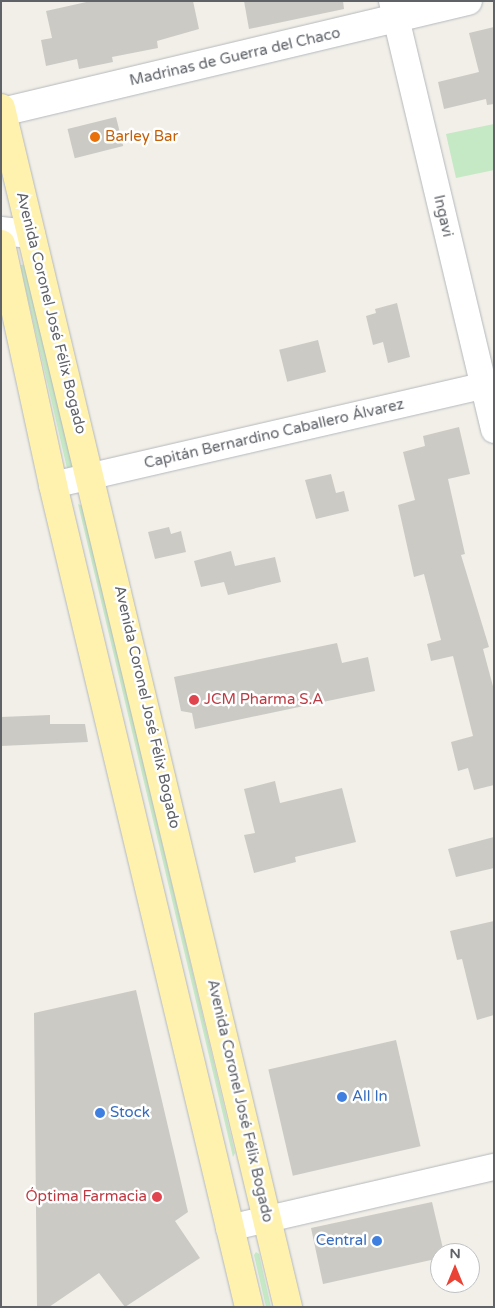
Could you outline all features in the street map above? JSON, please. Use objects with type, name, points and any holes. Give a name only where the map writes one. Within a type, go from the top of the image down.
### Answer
[{"type":"main road","name":"Avenida Coronel José Félix Bogado","points":[[2,110],[92,476],[288,1307]]},
{"type":"main road","name":"Avenida Coronel José Félix Bogado","points":[[1,244],[53,485],[249,1307]]},
{"type":"street","name":"Madrinas de Guerra del Chaco","points":[[2,110],[394,10],[468,1]]},
{"type":"street","name":"Ingavi","points":[[394,10],[488,384],[494,430]]},
{"type":"street","points":[[1,231],[31,234]]},
{"type":"street","name":"Capitán Bernardino Caballero Álvarez","points":[[53,485],[488,384]]},
{"type":"street","points":[[229,1228],[494,1168]]},
{"type":"green space","points":[[494,124],[494,170],[456,178],[446,134]]},
{"type":"green space","points":[[26,264],[73,467],[67,468],[20,265]]},
{"type":"green space","points":[[78,504],[83,506],[235,1153],[233,1157]]},
{"type":"green space","points":[[256,1252],[259,1254],[271,1307],[266,1307],[254,1255]]},
{"type":"building","points":[[91,1],[193,1],[199,29],[157,41],[158,48],[112,57],[113,62],[79,69],[77,59],[46,66],[41,40],[52,38],[46,11]]},
{"type":"building","points":[[244,1],[343,1],[344,9],[249,29]]},
{"type":"building","points":[[494,27],[494,104],[487,105],[486,99],[444,109],[438,82],[479,72],[469,33]]},
{"type":"building","name":"Barley Bar","points":[[116,117],[123,146],[75,158],[67,129]]},
{"type":"building","points":[[397,303],[410,357],[388,363],[383,342],[373,345],[366,316],[376,313],[375,309]]},
{"type":"building","points":[[318,340],[326,372],[287,382],[279,350]]},
{"type":"building","points":[[459,427],[470,474],[448,479],[465,554],[461,555],[489,647],[483,649],[494,690],[494,785],[474,790],[468,768],[458,771],[451,742],[473,736],[453,656],[431,661],[427,644],[441,640],[424,574],[414,577],[398,505],[415,500],[403,452],[425,446],[423,436]]},
{"type":"building","points":[[331,474],[336,493],[344,491],[349,511],[316,519],[305,480]]},
{"type":"building","points":[[169,527],[171,534],[181,531],[186,552],[155,559],[148,532]]},
{"type":"building","points":[[231,551],[235,566],[275,557],[281,582],[228,595],[224,582],[201,587],[194,561]]},
{"type":"building","points":[[337,643],[342,663],[368,657],[375,691],[195,729],[192,713],[181,711],[174,677]]},
{"type":"building","points":[[50,715],[50,724],[85,724],[88,742],[1,746],[1,717]]},
{"type":"building","points":[[275,781],[280,803],[342,788],[356,842],[295,857],[296,862],[254,873],[244,835],[255,833],[244,789]]},
{"type":"building","points":[[494,837],[494,868],[456,877],[448,849]]},
{"type":"building","points":[[494,921],[494,1015],[477,1020],[462,959],[457,960],[450,931]]},
{"type":"building","name":"Stock","points":[[136,990],[188,1212],[175,1221],[200,1258],[125,1307],[99,1273],[49,1307],[37,1307],[34,1013]]},
{"type":"building","name":"All In","points":[[396,1040],[421,1146],[293,1176],[268,1069]]},
{"type":"building","name":"Central","points":[[432,1202],[442,1243],[430,1243],[430,1260],[323,1284],[311,1228]]},
{"type":"place","name":"Barley Bar","points":[[95,137]]},
{"type":"place","name":"JCM Pharma S.A","points":[[194,700]]},
{"type":"place","name":"All In","points":[[342,1097]]},
{"type":"place","name":"Stock","points":[[100,1113]]},
{"type":"place","name":"Óptima Farmacia","points":[[157,1197]]},
{"type":"place","name":"Central","points":[[377,1241]]}]
